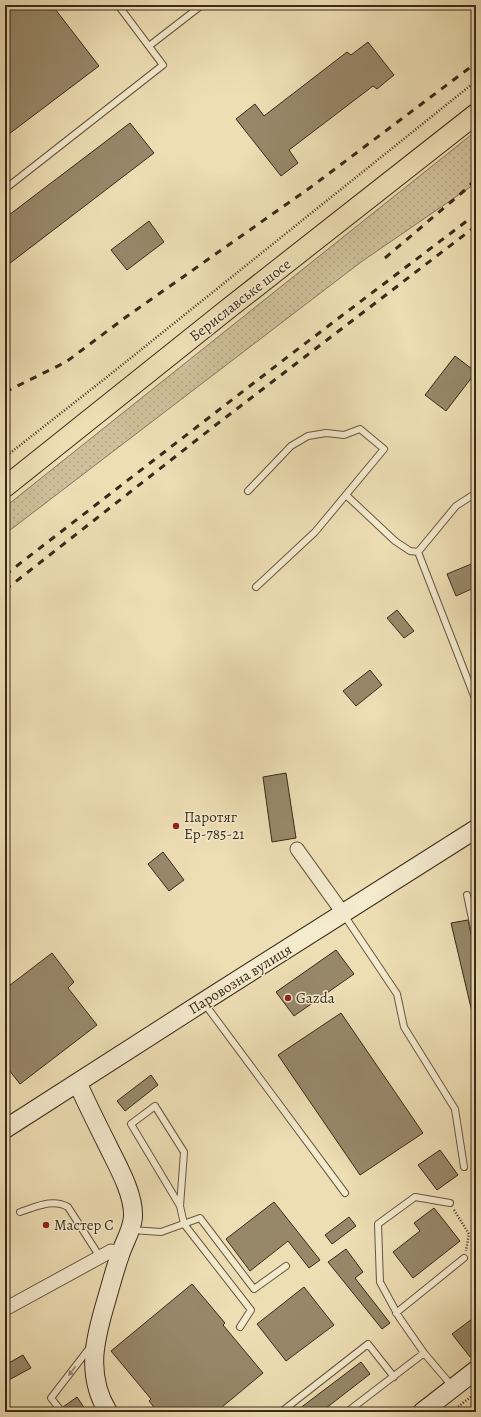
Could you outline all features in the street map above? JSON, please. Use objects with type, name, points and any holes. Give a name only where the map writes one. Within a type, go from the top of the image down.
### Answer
[{"type":"main road","name":"Бериславське шосе","points":[[5,487],[224,312],[476,114]]},
{"type":"main road","name":"Паровозна вулиця","points":[[5,1130],[203,1002],[476,829]]},
{"type":"main road","points":[[78,1084],[123,1176],[132,1207],[133,1219],[130,1230],[120,1254],[95,1340],[93,1363],[95,1378],[99,1392],[108,1412]]},
{"type":"main road","points":[[422,1412],[476,1370]]},
{"type":"street","points":[[297,849],[343,913]]},
{"type":"street","points":[[5,1309],[111,1251],[120,1254]]},
{"type":"lane","points":[[5,189],[163,65],[118,5]]},
{"type":"lane","points":[[149,46],[202,5]]},
{"type":"lane","points":[[248,492],[292,446],[308,436],[326,433],[344,435],[360,429],[384,449],[315,532],[256,587]]},
{"type":"lane","points":[[418,552],[456,506],[476,493]]},
{"type":"lane","points":[[346,495],[386,534],[410,551],[418,552]]},
{"type":"lane","points":[[418,552],[476,701]]},
{"type":"lane","points":[[467,895],[476,938]]},
{"type":"lane","points":[[343,913],[397,994],[404,1027],[455,1109],[464,1167]]},
{"type":"lane","points":[[203,1002],[345,1193]]},
{"type":"lane","points":[[180,1206],[131,1124],[155,1106],[184,1152],[180,1206],[184,1224],[251,1310],[240,1328]]},
{"type":"lane","points":[[450,1203],[415,1197],[378,1224],[380,1282],[396,1313],[424,1353],[453,1388]]},
{"type":"lane","points":[[20,1212],[43,1204],[62,1203],[68,1207],[100,1257]]},
{"type":"lane","points":[[130,1230],[161,1232],[200,1218],[254,1289],[286,1266]]},
{"type":"lane","points":[[396,1313],[464,1258]]},
{"type":"lane","points":[[62,1412],[51,1398],[95,1340]]},
{"type":"lane","points":[[281,1412],[368,1344],[394,1377]]},
{"type":"lane","points":[[347,1412],[424,1353]]},
{"type":"path","points":[[5,457],[476,81]]},
{"type":"path","points":[[450,1203],[469,1234],[464,1258]]},
{"type":"path","points":[[451,1412],[476,1393]]},
{"type":"shaded area","points":[[476,131],[476,183],[361,262],[5,534],[5,507]]},
{"type":"building","points":[[5,5],[52,5],[99,66],[5,137]]},
{"type":"building","points":[[368,42],[394,75],[377,89],[373,86],[289,150],[298,163],[281,176],[236,119],[255,104],[264,116],[347,52],[351,55]]},
{"type":"building","points":[[130,123],[154,153],[5,267],[5,218]]},
{"type":"building","points":[[149,221],[164,242],[127,270],[111,250]]},
{"type":"building","points":[[455,356],[476,372],[446,411],[425,395]]},
{"type":"building","points":[[476,562],[476,587],[456,596],[447,574]]},
{"type":"building","points":[[397,610],[414,631],[404,638],[387,618]]},
{"type":"building","points":[[370,670],[382,685],[356,706],[343,691]]},
{"type":"building","points":[[286,773],[296,838],[272,842],[263,777]]},
{"type":"building","points":[[163,852],[184,880],[169,891],[148,864]]},
{"type":"building","points":[[468,920],[472,939],[476,942],[476,1011],[472,1012],[451,923]]},
{"type":"building","points":[[336,950],[354,974],[294,1016],[276,992]]},
{"type":"building","points":[[52,953],[74,982],[68,988],[97,1025],[20,1084],[5,1065],[5,989]]},
{"type":"building","points":[[341,1013],[423,1133],[360,1175],[278,1055]]},
{"type":"building","points":[[151,1075],[158,1085],[125,1111],[117,1101]]},
{"type":"building","points":[[440,1150],[458,1175],[437,1190],[418,1165]]},
{"type":"building","points":[[274,1202],[320,1260],[309,1268],[288,1241],[250,1271],[226,1239]]},
{"type":"building","points":[[434,1208],[460,1241],[413,1278],[393,1252],[420,1231],[414,1223]]},
{"type":"building","points":[[349,1217],[356,1226],[332,1244],[325,1235]]},
{"type":"building","points":[[346,1249],[363,1272],[355,1278],[390,1323],[382,1329],[328,1262]]},
{"type":"building","points":[[192,1284],[225,1323],[223,1325],[263,1373],[216,1412],[158,1412],[149,1401],[151,1399],[111,1351]]},
{"type":"building","points":[[304,1287],[334,1325],[286,1361],[257,1324]]},
{"type":"building","points":[[476,1316],[476,1352],[470,1357],[452,1334]]},
{"type":"building","points":[[23,1355],[31,1368],[5,1382],[5,1365]]},
{"type":"building","points":[[361,1362],[370,1374],[321,1412],[295,1412]]},
{"type":"building","points":[[77,1397],[87,1412],[66,1412],[63,1407]]},
{"type":"railway","points":[[5,392],[66,362],[126,317],[311,187],[476,63]]},
{"type":"railway","points":[[385,258],[476,179]]},
{"type":"railway","points":[[5,575],[290,355],[476,214]]},
{"type":"railway","points":[[5,590],[217,424],[476,226]]},
{"type":"place","name":"Паротяг Ер-785-21","points":[[176,826]]},
{"type":"place","name":"Gazda","points":[[288,998]]},
{"type":"place","name":"Мастер С","points":[[46,1225]]}]
